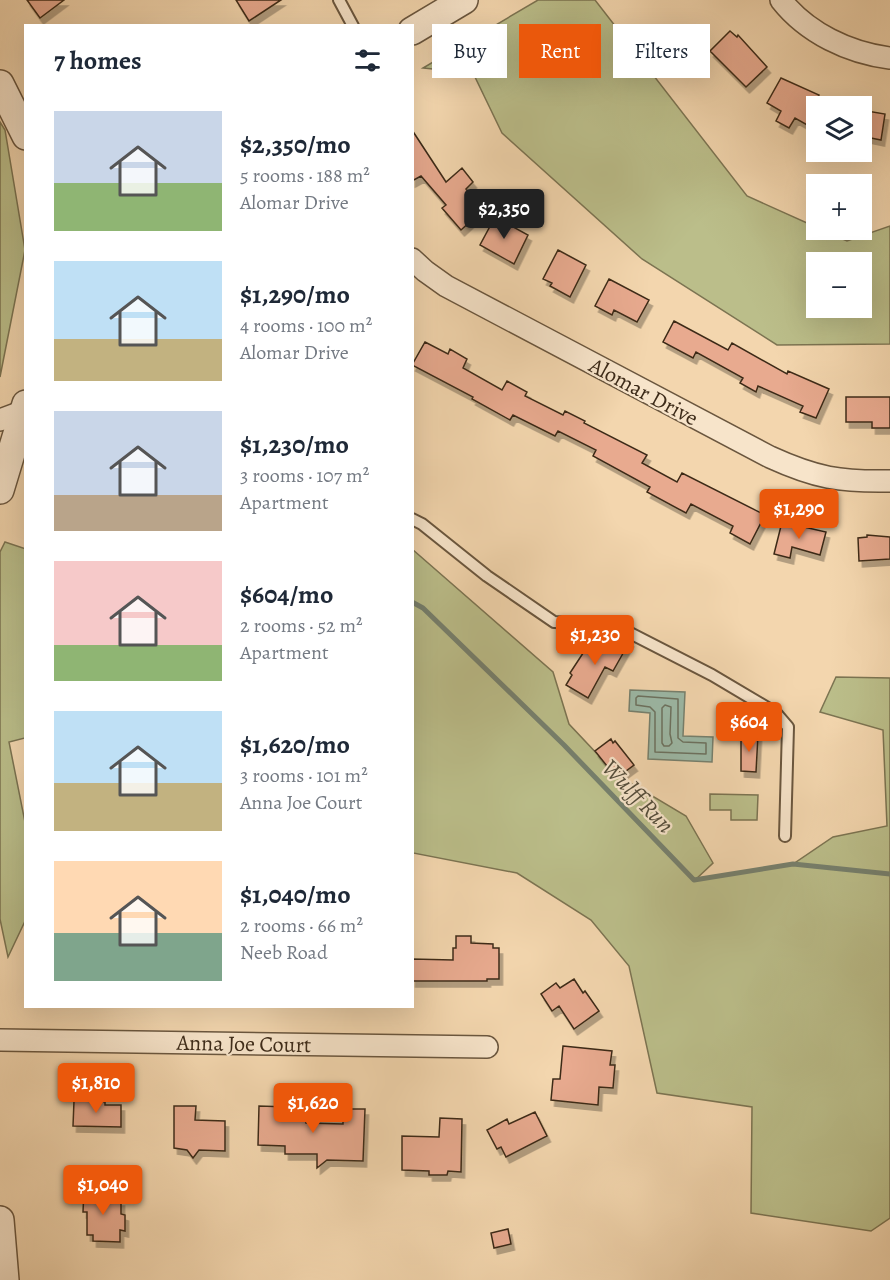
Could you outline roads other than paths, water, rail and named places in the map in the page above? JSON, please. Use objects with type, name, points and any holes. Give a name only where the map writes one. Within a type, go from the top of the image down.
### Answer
[{"type":"street","points":[[414,30],[464,0]]},
{"type":"street","points":[[782,0],[802,21],[825,37],[849,49],[876,57],[890,58]]},
{"type":"street","points":[[0,84],[24,132]]},
{"type":"street","name":"Alomar Drive","points":[[414,261],[446,286],[796,470],[852,482],[890,481]]},
{"type":"street","points":[[0,490],[19,411]]},
{"type":"street","name":"Anna Joe Court","points":[[0,1040],[487,1047]]},
{"type":"street","points":[[0,1220],[4,1280]]},
{"type":"lane","points":[[339,0],[352,24]]},
{"type":"lane","points":[[414,520],[487,576],[554,622],[598,623],[626,631],[712,675],[776,713],[788,727],[785,836]]},
{"type":"water","points":[[630,690],[685,692],[683,736],[713,737],[712,762],[648,759],[650,713],[629,711]]},
{"type":"waterway","name":"Wulff Run","points":[[414,603],[423,608],[564,745],[694,880],[793,864],[890,874]]}]
